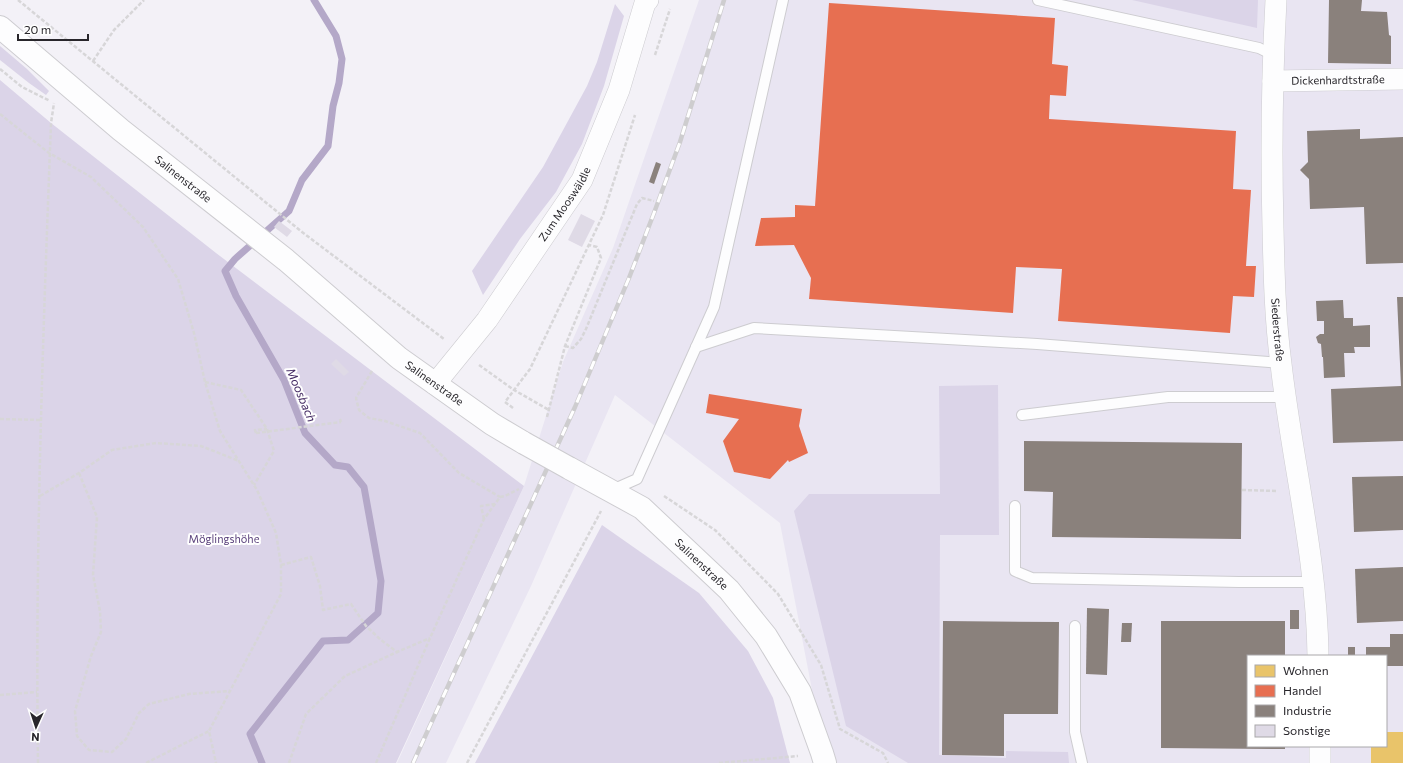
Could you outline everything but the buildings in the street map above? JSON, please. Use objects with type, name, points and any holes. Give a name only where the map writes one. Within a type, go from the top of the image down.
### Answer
[{"type":"street","name":"Zum Mooswäldle","points":[[435,384],[487,320],[582,180],[619,90],[645,3],[648,0]]},
{"type":"street","name":"Siederstraße","points":[[1276,0],[1273,55],[1271,174],[1274,277],[1285,397],[1301,492],[1318,624],[1318,655]]},
{"type":"street","name":"Salinenstraße","points":[[0,27],[121,130],[286,260],[399,358],[492,424],[642,508],[734,596],[766,636],[800,692],[824,758]]},
{"type":"street","name":"Dickenhardtstraße","points":[[1273,81],[1403,79]]},
{"type":"street","points":[[1320,747],[1320,763]]},
{"type":"lane","points":[[612,490],[637,479],[714,307],[783,0]]},
{"type":"lane","points":[[1038,0],[1259,48],[1273,55]]},
{"type":"lane","points":[[696,347],[754,328],[1037,344],[1281,363]]},
{"type":"lane","points":[[1022,415],[1168,398],[1285,397]]},
{"type":"lane","points":[[1015,506],[1015,571],[1032,578],[1313,582]]},
{"type":"lane","points":[[1076,626],[1075,732],[1082,763]]},
{"type":"path","points":[[18,0],[302,232],[461,352],[514,390],[549,410]]},
{"type":"path","points":[[93,61],[114,30],[144,0]]},
{"type":"path","points":[[654,58],[671,8],[669,4]]},
{"type":"path","points":[[0,69],[22,87],[54,103],[50,123],[41,420],[37,692],[38,763]]},
{"type":"path","points":[[505,402],[530,369],[603,215],[637,109]]},
{"type":"path","points":[[0,114],[49,153],[91,177],[143,227],[178,279],[194,333],[204,382],[220,431],[254,485],[276,533],[282,565],[281,594],[209,731],[146,763]]},
{"type":"path","points":[[565,346],[573,348],[581,339],[638,204],[642,198],[654,201]]},
{"type":"path","points":[[547,417],[565,346],[601,258],[597,247],[589,245]]},
{"type":"path","points":[[372,370],[356,398],[359,410],[369,418],[385,421],[420,432],[459,473],[500,497]]},
{"type":"path","points":[[204,382],[241,390],[267,429],[274,450],[254,485]]},
{"type":"path","points":[[0,419],[41,420]]},
{"type":"path","points":[[267,429],[256,430],[256,433],[341,421]]},
{"type":"path","points":[[40,496],[79,473],[112,450],[156,443],[201,446],[239,461]]},
{"type":"path","points":[[79,473],[97,518],[93,575],[100,611],[102,632],[91,656],[75,711],[77,736],[89,750],[112,752],[126,739],[139,712],[149,704],[189,694],[230,691]]},
{"type":"path","points":[[376,763],[430,638],[484,520],[500,497],[519,489]]},
{"type":"path","points":[[1242,490],[1301,492]]},
{"type":"path","points":[[484,520],[481,506],[495,504]]},
{"type":"path","points":[[467,763],[601,511]]},
{"type":"path","points":[[282,565],[311,557],[320,586],[323,610],[351,604],[366,626],[397,652]]},
{"type":"path","points":[[289,763],[306,714],[345,676],[430,638]]},
{"type":"path","points":[[0,695],[37,692]]},
{"type":"path","points":[[209,731],[216,763]]},
{"type":"path","points":[[719,763],[824,758]]},
{"type":"shaded area","points":[[699,0],[1403,0],[1403,763],[826,763],[780,523],[615,395],[531,586],[446,763],[397,763],[524,486],[563,362],[613,248]]},
{"type":"green space","points":[[1132,0],[1258,0],[1257,28]]},
{"type":"green space","points":[[615,4],[624,16],[604,86],[582,144],[556,192],[520,239],[483,295],[472,271],[543,167],[587,86],[597,62]]},
{"type":"green space","points":[[0,46],[27,69],[49,91],[46,95],[0,60]]},
{"type":"green space","name":"Möglingshöhe","points":[[0,80],[51,123],[216,253],[524,486],[396,763],[0,763]]},
{"type":"green space","points":[[998,385],[999,535],[940,535],[939,755],[1006,758],[1006,751],[1068,752],[1069,763],[908,763],[846,726],[794,511],[809,494],[940,494],[939,386]]},
{"type":"green space","points":[[602,525],[699,593],[748,651],[773,698],[790,763],[475,763]]},
{"type":"waterway","name":"Moosbach","points":[[262,763],[250,734],[323,641],[348,640],[378,613],[381,581],[364,487],[348,467],[335,465],[305,433],[284,380],[236,296],[225,271],[235,259],[289,211],[302,180],[328,146],[333,106],[339,83],[342,59],[336,36],[314,0]]},
{"type":"railway","points":[[413,763],[575,407],[629,278],[680,142],[724,0]]}]
